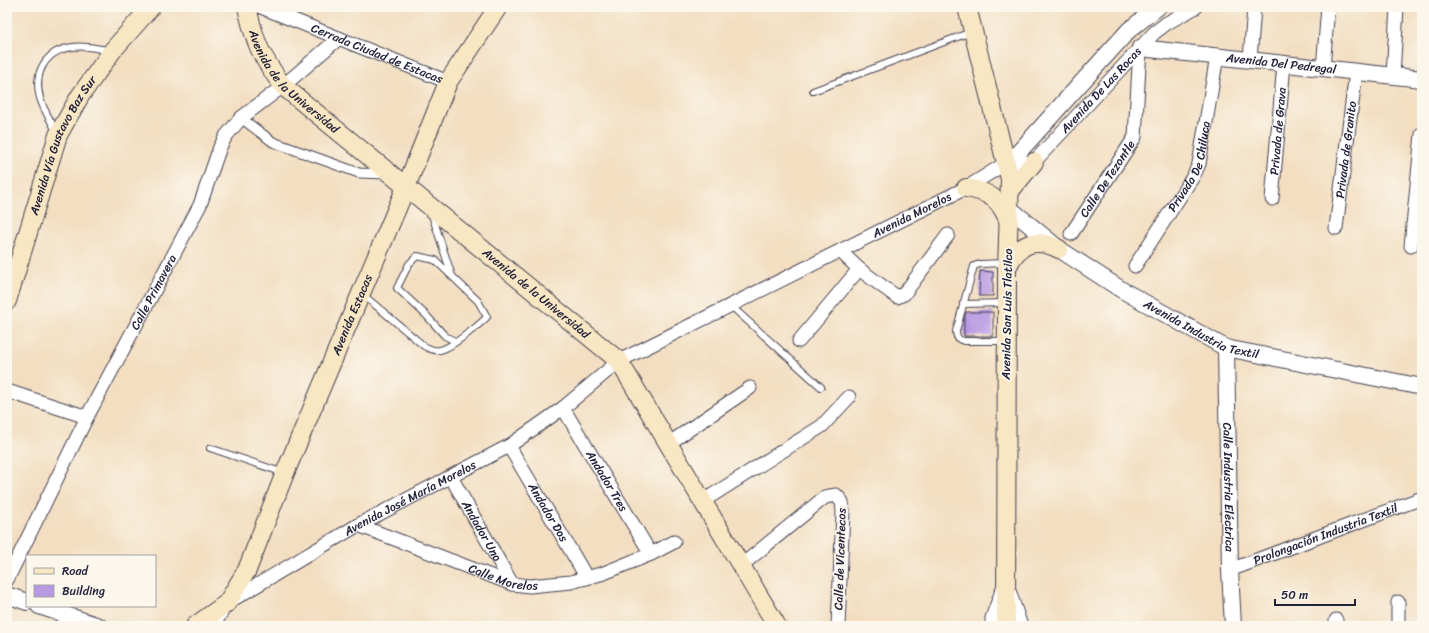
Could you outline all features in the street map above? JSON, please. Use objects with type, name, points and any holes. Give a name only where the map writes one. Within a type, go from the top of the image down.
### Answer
[{"type":"main road","name":"Avenida Vía Gustavo Baz Sur","points":[[7,301],[58,135],[80,96],[113,50],[151,7]]},
{"type":"main road","name":"Avenida de la Universidad","points":[[247,7],[253,36],[264,60],[283,86],[391,174],[430,208],[619,361],[777,626]]},
{"type":"main road","name":"Avenida Estacas","points":[[227,603],[247,570],[285,473],[406,187],[448,82],[498,7]]},
{"type":"main road","name":"Avenida San Luis Tlatilco","points":[[967,7],[1006,163],[1009,207],[1007,266],[1006,626]]},
{"type":"main road","points":[[966,188],[981,191],[994,198],[1004,209],[1009,207],[1034,162]]},
{"type":"main road","points":[[1007,266],[1012,257],[1021,247],[1034,243],[1047,243],[1059,249]]},
{"type":"main road","name":"Avenida José María Morelos","points":[[195,626],[227,603]]},
{"type":"street","name":"Cerrada Ciudad de Estacas","points":[[260,7],[448,82]]},
{"type":"street","name":"Avenida Morelos","points":[[619,361],[966,188],[1006,163],[1018,153],[1129,30],[1158,7]]},
{"type":"street","name":"Avenida De Las Rocas","points":[[1034,162],[1154,33],[1167,23],[1196,7]]},
{"type":"street","points":[[1250,60],[1254,7]]},
{"type":"street","points":[[1323,68],[1328,7]]},
{"type":"street","points":[[1394,76],[1398,7]]},
{"type":"street","name":"Calle Primavera","points":[[7,580],[87,417],[200,204],[220,148],[226,136],[241,118],[283,86],[339,38]]},
{"type":"street","name":"Avenida Del Pedregal","points":[[1140,48],[1422,79]]},
{"type":"street","name":"Calle De Tezontle","points":[[1071,234],[1135,137],[1140,48]]},
{"type":"street","name":"Privada De Chiluca","points":[[1135,266],[1197,170],[1203,149],[1217,56]]},
{"type":"street","name":"Privada de Grava","points":[[1272,199],[1284,64]]},
{"type":"street","name":"Privada de Granito","points":[[1336,228],[1356,72]]},
{"type":"street","points":[[241,118],[273,142],[359,173],[391,174]]},
{"type":"street","points":[[1411,246],[1422,134]]},
{"type":"street","points":[[1006,163],[1034,162]]},
{"type":"street","name":"Avenida Industria Textil","points":[[1009,207],[1059,249],[1122,290],[1226,348],[1422,387]]},
{"type":"street","points":[[840,250],[859,269],[893,295],[901,296],[948,235]]},
{"type":"street","points":[[799,341],[859,269]]},
{"type":"street","name":"Calle Industria Eléctrica","points":[[1226,348],[1230,570],[1233,626]]},
{"type":"street","name":"Avenida José María Morelos","points":[[227,603],[358,525],[509,446],[563,408],[619,361]]},
{"type":"street","points":[[668,444],[750,388]]},
{"type":"street","points":[[7,391],[87,417]]},
{"type":"street","points":[[703,501],[822,426],[849,397]]},
{"type":"street","name":"Andador Tres","points":[[563,408],[651,554]]},
{"type":"street","name":"Andador Dos","points":[[509,446],[586,578]]},
{"type":"street","name":"Andador Uno","points":[[451,477],[512,584]]},
{"type":"street","name":"Calle de Vicentecos","points":[[742,565],[826,497],[836,495],[842,502],[843,512],[838,626]]},
{"type":"street","name":"Prolongación Industria Textil","points":[[1230,570],[1422,498]]},
{"type":"street","name":"Calle Morelos","points":[[358,525],[512,584],[530,586],[586,578],[651,554],[674,542]]},
{"type":"street","points":[[992,626],[992,618],[1006,581]]},
{"type":"street","points":[[1006,581],[1021,626]]},
{"type":"street","points":[[7,595],[26,602]]},
{"type":"street","points":[[1398,602],[1398,626]]},
{"type":"street","name":"Avenida Estacas","points":[[213,626],[227,603]]},
{"type":"street","points":[[43,607],[99,626]]},
{"type":"lane","points":[[814,91],[974,31]]},
{"type":"lane","points":[[58,135],[40,98],[38,81],[42,63],[56,52],[73,46],[113,50]]},
{"type":"lane","points":[[430,208],[452,277]]},
{"type":"lane","points":[[361,293],[424,346],[433,350],[442,350],[478,326],[487,317],[478,301],[435,260],[417,256],[409,264],[397,288],[427,316],[445,336],[455,341]]},
{"type":"lane","points":[[1007,266],[980,264],[974,266],[956,331],[956,336],[959,340],[1007,341]]},
{"type":"lane","points":[[963,304],[1007,303]]},
{"type":"lane","points":[[730,305],[820,387]]},
{"type":"lane","points":[[210,448],[285,473]]},
{"type":"building","points":[[980,271],[993,272],[993,296],[979,296]]},
{"type":"building","points":[[966,312],[993,312],[993,336],[964,336],[964,320]]}]
